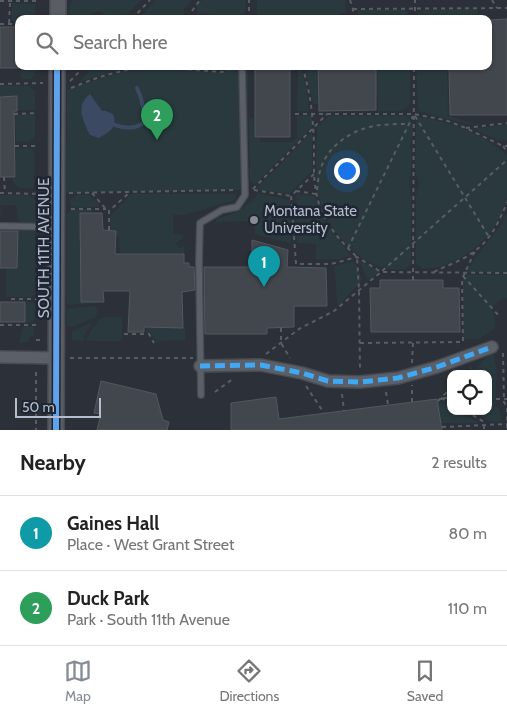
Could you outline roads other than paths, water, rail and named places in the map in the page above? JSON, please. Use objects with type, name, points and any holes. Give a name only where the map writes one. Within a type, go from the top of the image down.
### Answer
[{"type":"street","points":[[58,0],[58,15]]},
{"type":"street","name":"SOUTH 11TH AVENUE","points":[[56,430],[57,70]]},
{"type":"street","points":[[200,362],[261,365],[297,372],[328,381],[360,382],[398,378],[438,367],[492,347]]},
{"type":"street","points":[[0,358],[57,358]]},
{"type":"lane","points":[[201,395],[198,262],[200,223],[222,210],[237,207],[245,195],[242,70]]},
{"type":"lane","points":[[0,226],[57,227]]},
{"type":"water","points":[[90,94],[102,111],[113,114],[114,126],[99,138],[90,135],[82,113],[83,103]]},
{"type":"waterway","points":[[115,125],[131,128],[139,126],[146,121],[137,88]]},
{"type":"place","name":"Duck Park","points":[[157,140]]},
{"type":"place","name":"Montana State University","points":[[254,220]]},
{"type":"place","name":"Gaines Hall","points":[[264,287]]}]
